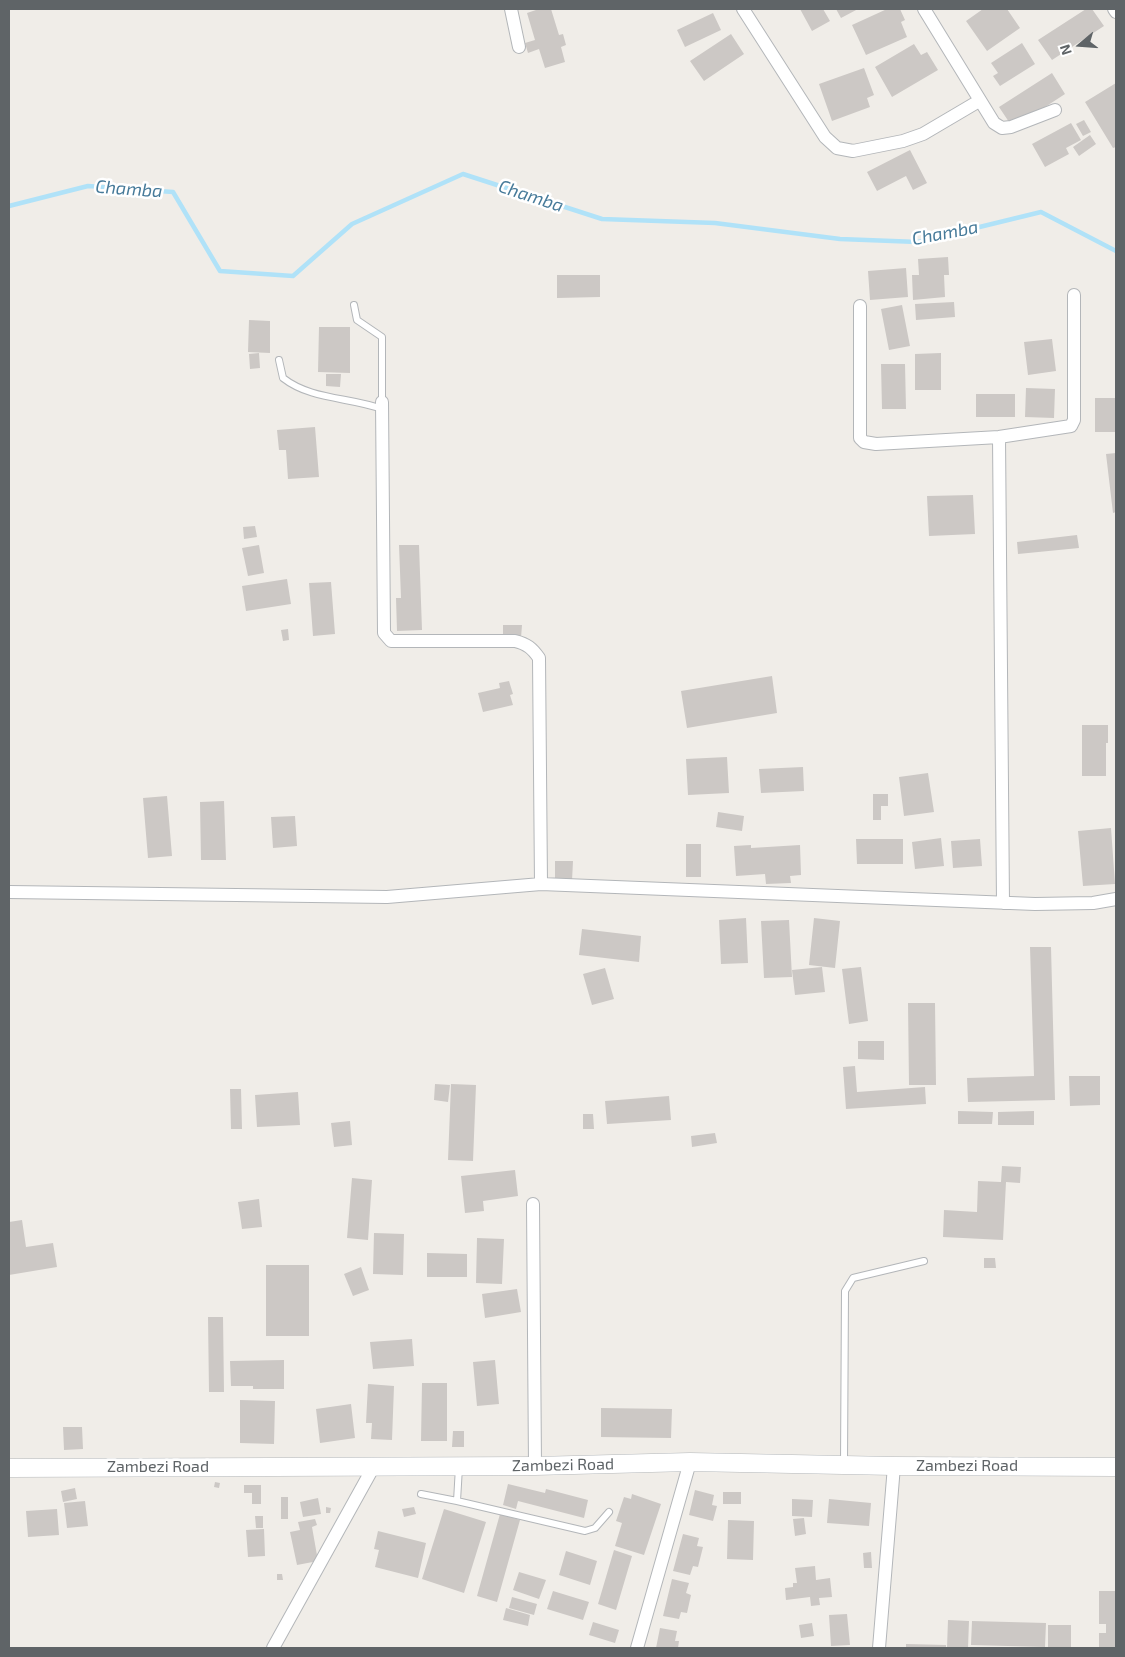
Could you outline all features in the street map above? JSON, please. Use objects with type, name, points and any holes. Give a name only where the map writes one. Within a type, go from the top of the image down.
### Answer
[{"type":"main road","name":"Zambezi Road","points":[[9,1468],[535,1466],[690,1462],[894,1466],[1116,1467]]},
{"type":"street","points":[[511,9],[519,47]]},
{"type":"street","points":[[743,9],[824,136],[837,148],[853,151],[903,141],[923,134],[979,101]]},
{"type":"street","points":[[924,9],[994,123],[1002,128],[1011,128],[1055,110]]},
{"type":"street","points":[[860,306],[860,438],[864,442],[876,444],[1000,437],[1071,426],[1074,420],[1074,294]]},
{"type":"street","points":[[382,406],[384,632],[392,640],[515,641],[525,643],[533,649],[539,658],[541,884]]},
{"type":"street","points":[[1000,437],[1003,903]]},
{"type":"street","points":[[9,892],[387,897],[541,884],[1035,904],[1084,903],[1116,899]]},
{"type":"street","points":[[532,1204],[535,1466]]},
{"type":"street","points":[[637,1648],[690,1462]]},
{"type":"street","points":[[273,1648],[374,1466]]},
{"type":"street","points":[[879,1648],[894,1466]]},
{"type":"lane","points":[[279,360],[283,378],[294,387],[339,399],[382,406],[382,337],[357,320],[354,305]]},
{"type":"lane","points":[[844,1465],[845,1292],[853,1278],[924,1261]]},
{"type":"lane","points":[[457,1500],[459,1466]]},
{"type":"lane","points":[[421,1494],[457,1500],[585,1532],[596,1528],[609,1512]]},
{"type":"building","points":[[539,9],[551,9],[559,35],[563,34],[566,45],[561,47],[565,62],[545,68],[539,49],[528,53],[525,43],[535,40],[527,13]]},
{"type":"building","points":[[800,9],[823,9],[830,21],[812,31]]},
{"type":"building","points":[[836,9],[858,9],[841,18]]},
{"type":"building","points":[[887,9],[900,9],[905,20],[901,22],[907,37],[866,55],[852,25]]},
{"type":"building","points":[[983,9],[1007,9],[1020,28],[987,51],[966,21]]},
{"type":"building","points":[[1086,9],[1092,9],[1104,26],[1052,60],[1038,40]]},
{"type":"building","points":[[713,13],[721,30],[685,47],[677,30]]},
{"type":"building","points":[[731,34],[744,54],[704,81],[690,61]]},
{"type":"building","points":[[1022,43],[1035,64],[1000,86],[993,76],[998,73],[991,63]]},
{"type":"building","points":[[914,44],[921,55],[927,52],[938,70],[892,97],[875,67]]},
{"type":"building","points":[[864,68],[874,95],[867,98],[870,107],[832,121],[819,84]]},
{"type":"building","points":[[1052,73],[1065,94],[1013,128],[999,107]]},
{"type":"building","points":[[1116,83],[1116,147],[1113,148],[1085,102]]},
{"type":"building","points":[[1084,120],[1091,132],[1083,136],[1076,124]]},
{"type":"building","points":[[1071,123],[1081,140],[1066,148],[1069,154],[1045,167],[1032,144]]},
{"type":"building","points":[[1090,135],[1096,144],[1079,156],[1073,147]]},
{"type":"building","points":[[910,150],[927,183],[913,190],[906,176],[877,191],[867,172]]},
{"type":"building","points":[[948,257],[949,275],[944,275],[945,297],[913,300],[912,275],[919,275],[918,259]]},
{"type":"building","points":[[906,268],[908,297],[870,300],[868,271]]},
{"type":"building","points":[[557,275],[600,275],[600,297],[557,298]]},
{"type":"building","points":[[954,302],[955,317],[916,320],[915,304]]},
{"type":"building","points":[[902,305],[910,346],[889,350],[881,309]]},
{"type":"building","points":[[249,320],[270,321],[270,353],[248,352]]},
{"type":"building","points":[[319,327],[350,327],[350,373],[318,372]]},
{"type":"building","points":[[1052,339],[1056,371],[1028,375],[1024,342]]},
{"type":"building","points":[[259,353],[260,368],[250,369],[249,354]]},
{"type":"building","points":[[941,353],[941,390],[915,390],[915,354]]},
{"type":"building","points":[[881,364],[905,364],[906,409],[882,409]]},
{"type":"building","points":[[326,374],[341,374],[340,387],[326,386]]},
{"type":"building","points":[[1026,388],[1055,389],[1054,418],[1025,417]]},
{"type":"building","points":[[976,394],[1015,394],[1015,417],[976,417]]},
{"type":"building","points":[[1095,398],[1116,398],[1116,432],[1095,432]]},
{"type":"building","points":[[315,427],[319,477],[288,479],[286,450],[279,450],[277,430]]},
{"type":"building","points":[[1116,453],[1116,512],[1113,513],[1106,454]]},
{"type":"building","points":[[973,495],[975,534],[929,536],[927,496]]},
{"type":"building","points":[[255,526],[257,537],[244,539],[243,527]]},
{"type":"building","points":[[1077,535],[1079,548],[1018,554],[1017,542]]},
{"type":"building","points":[[259,545],[264,573],[248,576],[242,548]]},
{"type":"building","points":[[399,545],[419,545],[422,630],[397,631],[396,598],[401,598]]},
{"type":"building","points":[[287,579],[291,604],[246,611],[242,586]]},
{"type":"building","points":[[331,582],[335,634],[313,636],[309,583]]},
{"type":"building","points":[[503,625],[522,625],[521,638],[503,637]]},
{"type":"building","points":[[288,629],[289,640],[283,641],[281,630]]},
{"type":"building","points":[[772,676],[777,713],[687,728],[681,691]]},
{"type":"building","points":[[509,681],[513,694],[510,695],[513,705],[483,712],[478,693],[500,688],[499,683]]},
{"type":"building","points":[[1082,725],[1108,725],[1106,776],[1082,776]]},
{"type":"building","points":[[727,757],[729,793],[688,795],[686,759]]},
{"type":"building","points":[[803,767],[804,791],[761,793],[759,769]]},
{"type":"building","points":[[928,773],[934,812],[904,816],[899,777]]},
{"type":"building","points":[[873,794],[888,794],[888,806],[881,806],[881,820],[873,820]]},
{"type":"building","points":[[167,796],[172,856],[148,858],[143,798]]},
{"type":"building","points":[[224,801],[226,860],[201,860],[200,802]]},
{"type":"building","points":[[718,812],[744,816],[742,831],[716,827]]},
{"type":"building","points":[[295,816],[297,846],[273,848],[271,817]]},
{"type":"building","points":[[1111,828],[1115,884],[1083,886],[1078,831]]},
{"type":"building","points":[[941,838],[944,866],[915,869],[912,842]]},
{"type":"building","points":[[856,839],[903,839],[903,864],[857,864]]},
{"type":"building","points":[[980,839],[982,866],[953,868],[951,841]]},
{"type":"building","points":[[686,844],[701,844],[701,877],[686,877]]},
{"type":"building","points":[[751,845],[751,848],[800,845],[801,875],[790,876],[791,883],[766,884],[765,874],[736,876],[734,846]]},
{"type":"building","points":[[555,861],[573,861],[572,881],[555,881]]},
{"type":"building","points":[[746,918],[748,963],[721,964],[719,920]]},
{"type":"building","points":[[814,918],[840,921],[835,968],[809,965]]},
{"type":"building","points":[[789,920],[792,977],[764,978],[761,921]]},
{"type":"building","points":[[582,929],[641,936],[639,962],[579,955]]},
{"type":"building","points":[[1030,947],[1051,947],[1055,1100],[968,1102],[967,1078],[1034,1076]]},
{"type":"building","points":[[822,967],[825,992],[795,995],[792,970]]},
{"type":"building","points":[[861,967],[868,1021],[849,1024],[842,969]]},
{"type":"building","points":[[605,968],[614,999],[592,1005],[583,974]]},
{"type":"building","points":[[908,1003],[935,1003],[936,1085],[909,1085]]},
{"type":"building","points":[[858,1041],[884,1041],[884,1060],[858,1059]]},
{"type":"building","points":[[855,1066],[857,1092],[925,1087],[926,1104],[846,1109],[843,1067]]},
{"type":"building","points":[[1069,1076],[1100,1076],[1100,1105],[1070,1106]]},
{"type":"building","points":[[435,1084],[450,1085],[448,1102],[434,1100]]},
{"type":"building","points":[[451,1084],[476,1085],[473,1161],[448,1160]]},
{"type":"building","points":[[230,1089],[241,1089],[242,1129],[231,1129]]},
{"type":"building","points":[[298,1092],[300,1125],[257,1127],[255,1095]]},
{"type":"building","points":[[669,1096],[671,1120],[607,1124],[605,1101]]},
{"type":"building","points":[[958,1111],[993,1112],[992,1124],[958,1124]]},
{"type":"building","points":[[1034,1111],[1034,1125],[998,1125],[998,1112]]},
{"type":"building","points":[[583,1114],[593,1114],[594,1129],[583,1129]]},
{"type":"building","points":[[350,1121],[352,1145],[334,1147],[331,1123]]},
{"type":"building","points":[[715,1133],[717,1143],[692,1147],[691,1136]]},
{"type":"building","points":[[1002,1166],[1021,1167],[1020,1183],[1006,1182],[1003,1240],[943,1237],[944,1210],[977,1212],[978,1181],[1001,1182]]},
{"type":"building","points":[[515,1170],[518,1196],[483,1201],[484,1211],[465,1213],[461,1176]]},
{"type":"building","points":[[352,1178],[372,1180],[368,1240],[347,1238]]},
{"type":"building","points":[[259,1199],[262,1227],[242,1229],[238,1202]]},
{"type":"building","points":[[22,1220],[26,1247],[53,1243],[57,1267],[9,1275],[9,1222]]},
{"type":"building","points":[[374,1233],[404,1234],[403,1275],[373,1274]]},
{"type":"building","points":[[477,1238],[504,1239],[502,1284],[476,1283]]},
{"type":"building","points":[[427,1253],[467,1254],[467,1277],[427,1277]]},
{"type":"building","points":[[984,1258],[995,1258],[996,1268],[984,1268]]},
{"type":"building","points":[[266,1265],[309,1265],[309,1336],[266,1336]]},
{"type":"building","points":[[361,1267],[369,1290],[353,1296],[344,1274]]},
{"type":"building","points":[[517,1289],[521,1312],[485,1318],[482,1294]]},
{"type":"building","points":[[208,1317],[223,1317],[224,1392],[209,1392]]},
{"type":"building","points":[[412,1339],[414,1366],[373,1369],[370,1342]]},
{"type":"building","points":[[284,1360],[284,1389],[253,1389],[253,1386],[231,1386],[230,1361]]},
{"type":"building","points":[[495,1360],[499,1404],[477,1406],[473,1362]]},
{"type":"building","points":[[422,1383],[447,1383],[447,1441],[421,1441]]},
{"type":"building","points":[[368,1384],[394,1386],[392,1440],[371,1439],[372,1423],[366,1423]]},
{"type":"building","points":[[240,1400],[275,1401],[274,1444],[240,1443]]},
{"type":"building","points":[[351,1404],[355,1438],[320,1443],[316,1409]]},
{"type":"building","points":[[601,1408],[672,1409],[671,1438],[601,1437]]},
{"type":"building","points":[[63,1427],[82,1427],[83,1449],[64,1450]]},
{"type":"building","points":[[453,1431],[464,1431],[464,1447],[452,1447]]},
{"type":"building","points":[[215,1482],[220,1483],[219,1488],[214,1487]]},
{"type":"building","points":[[508,1484],[545,1493],[546,1489],[588,1500],[584,1518],[518,1501],[516,1509],[503,1505]]},
{"type":"building","points":[[244,1485],[261,1485],[261,1504],[252,1504],[252,1493],[244,1493]]},
{"type":"building","points":[[75,1488],[77,1499],[63,1502],[61,1491]]},
{"type":"building","points":[[695,1490],[714,1495],[712,1505],[717,1506],[713,1521],[689,1515]]},
{"type":"building","points":[[723,1492],[741,1492],[741,1504],[723,1504]]},
{"type":"building","points":[[632,1494],[661,1504],[644,1555],[615,1546],[622,1523],[616,1521],[624,1497],[631,1499]]},
{"type":"building","points":[[281,1497],[288,1497],[288,1519],[281,1519]]},
{"type":"building","points":[[318,1498],[321,1514],[303,1517],[300,1502]]},
{"type":"building","points":[[792,1499],[813,1500],[812,1517],[792,1516]]},
{"type":"building","points":[[829,1499],[871,1503],[869,1526],[827,1523]]},
{"type":"building","points":[[85,1501],[88,1526],[67,1528],[64,1503]]},
{"type":"building","points":[[326,1507],[331,1508],[330,1513],[326,1513]]},
{"type":"building","points":[[414,1507],[416,1514],[404,1517],[402,1509]]},
{"type":"building","points":[[57,1509],[59,1535],[28,1537],[26,1511]]},
{"type":"building","points":[[444,1509],[486,1522],[464,1593],[422,1579]]},
{"type":"building","points":[[500,1514],[520,1520],[497,1602],[477,1596]]},
{"type":"building","points":[[255,1516],[263,1516],[263,1528],[256,1528]]},
{"type":"building","points":[[804,1518],[806,1534],[795,1536],[793,1519]]},
{"type":"building","points":[[315,1519],[317,1525],[312,1527],[318,1561],[297,1565],[290,1532],[300,1530],[298,1522]]},
{"type":"building","points":[[728,1520],[754,1521],[753,1560],[727,1559]]},
{"type":"building","points":[[264,1529],[265,1556],[248,1557],[246,1530]]},
{"type":"building","points":[[378,1531],[426,1543],[418,1578],[375,1567],[379,1550],[374,1549]]},
{"type":"building","points":[[683,1534],[699,1538],[697,1546],[703,1547],[698,1567],[693,1566],[690,1575],[673,1571]]},
{"type":"building","points":[[614,1550],[632,1556],[616,1610],[598,1604]]},
{"type":"building","points":[[566,1551],[597,1561],[590,1585],[559,1575]]},
{"type":"building","points":[[871,1552],[872,1568],[864,1568],[863,1553]]},
{"type":"building","points":[[815,1566],[816,1580],[830,1578],[832,1597],[819,1598],[820,1605],[811,1606],[810,1597],[786,1600],[785,1588],[793,1587],[793,1583],[797,1583],[795,1568]]},
{"type":"building","points":[[519,1572],[546,1580],[539,1599],[513,1590]]},
{"type":"building","points":[[277,1574],[282,1574],[283,1580],[277,1580]]},
{"type":"building","points":[[672,1579],[689,1583],[686,1593],[691,1595],[687,1613],[681,1612],[679,1619],[663,1616]]},
{"type":"building","points":[[553,1591],[589,1602],[583,1620],[547,1609]]},
{"type":"building","points":[[1099,1591],[1116,1591],[1116,1648],[1099,1648],[1099,1633],[1106,1633],[1106,1624],[1099,1624]]},
{"type":"building","points":[[512,1597],[537,1604],[534,1615],[509,1608]]},
{"type":"building","points":[[506,1608],[530,1615],[528,1626],[503,1620]]},
{"type":"building","points":[[847,1614],[850,1645],[831,1646],[829,1615]]},
{"type":"building","points":[[948,1620],[969,1621],[968,1648],[947,1648]]},
{"type":"building","points":[[972,1621],[1046,1623],[1045,1647],[971,1645]]},
{"type":"building","points":[[593,1622],[619,1630],[615,1643],[589,1635]]},
{"type":"building","points":[[812,1623],[814,1636],[801,1638],[799,1625]]},
{"type":"building","points":[[1048,1625],[1071,1625],[1071,1648],[1048,1648]]},
{"type":"building","points":[[660,1628],[677,1631],[675,1641],[679,1641],[678,1648],[656,1648]]},
{"type":"building","points":[[906,1644],[946,1645],[946,1648],[906,1648]]},
{"type":"waterway","name":"Chamba","points":[[9,206],[88,186],[173,192],[220,271],[293,276],[352,224],[463,174],[602,219],[715,223],[840,239],[918,242],[1041,212],[1116,251]]}]
